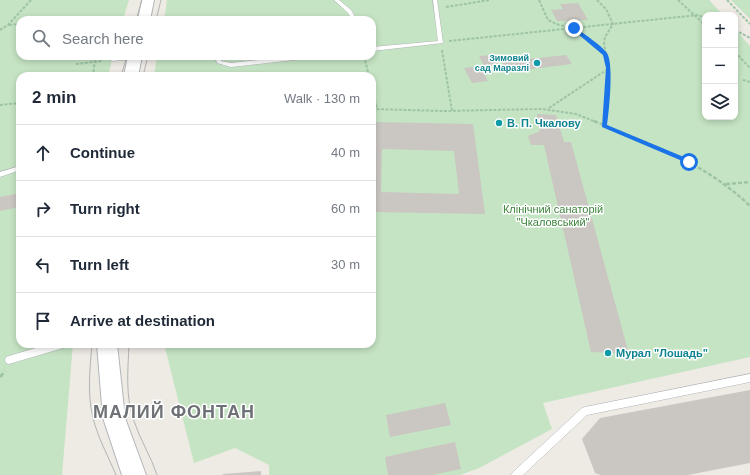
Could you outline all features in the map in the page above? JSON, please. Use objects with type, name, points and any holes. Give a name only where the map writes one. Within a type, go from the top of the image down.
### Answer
[{"type":"street","points":[[145,16],[148,0]]},
{"type":"street","points":[[132,72],[134,60]]},
{"type":"street","points":[[107,348],[114,418],[134,475]]},
{"type":"lane","points":[[336,0],[349,11],[352,16]]},
{"type":"lane","points":[[376,49],[441,42],[435,0]]},
{"type":"lane","points":[[219,60],[219,62],[231,65],[275,60]]},
{"type":"lane","points":[[0,175],[16,169]]},
{"type":"lane","points":[[9,360],[50,348]]},
{"type":"lane","points":[[516,475],[585,411],[750,378]]},
{"type":"path","points":[[17,16],[32,0]]},
{"type":"path","points":[[436,9],[490,0]]},
{"type":"path","points":[[539,0],[548,20],[559,25],[574,28],[605,55]]},
{"type":"path","points":[[597,0],[606,9],[613,24]]},
{"type":"path","points":[[678,0],[702,22]]},
{"type":"path","points":[[727,0],[750,24]]},
{"type":"path","points":[[452,111],[441,42],[694,15],[702,17]]},
{"type":"path","points":[[0,30],[8,25],[16,17]]},
{"type":"path","points":[[8,25],[16,24]]},
{"type":"path","points":[[604,126],[607,109],[608,68],[605,55],[605,37],[613,24]]},
{"type":"path","points":[[738,31],[750,38]]},
{"type":"path","points":[[738,55],[750,68]]},
{"type":"path","points":[[76,64],[106,60]]},
{"type":"path","points":[[365,60],[368,72]]},
{"type":"path","points":[[94,72],[95,62]]},
{"type":"path","points":[[548,108],[608,68]]},
{"type":"path","points":[[743,80],[750,82]]},
{"type":"path","points":[[376,102],[378,109],[452,111],[548,108],[564,110],[689,162],[709,172],[726,184],[749,204]]},
{"type":"path","points":[[0,105],[16,103]]},
{"type":"path","points":[[726,184],[750,182]]},
{"type":"green space","points":[[0,0],[129,0],[124,16],[16,16],[16,60],[112,60],[109,72],[16,72],[16,348],[73,348],[62,475],[0,475]]},
{"type":"green space","name":"Клінічний санаторій \"Чкаловський\"","points":[[167,0],[709,0],[720,12],[702,12],[702,120],[738,120],[738,32],[750,46],[750,357],[543,403],[552,429],[479,468],[460,475],[269,475],[269,465],[235,448],[194,463],[165,348],[376,348],[376,72],[155,72],[156,60],[376,60],[376,16],[165,16]]},
{"type":"green space","points":[[731,0],[750,0],[750,19]]},
{"type":"building","points":[[578,3],[588,20],[557,21],[551,10],[563,9],[560,4]]},
{"type":"building","points":[[493,55],[498,64],[484,66],[479,56]]},
{"type":"building","name":"Зимовий сад Маразлі","points":[[566,55],[572,64],[507,72],[502,62]]},
{"type":"building","points":[[480,66],[488,81],[472,83],[464,68]]},
{"type":"building","points":[[537,114],[556,115],[564,142],[571,142],[629,354],[591,352],[544,145],[531,145],[528,136],[540,131]]},
{"type":"building","points":[[376,122],[473,124],[485,214],[376,212]],"holes":[[[382,149],[454,151],[459,194],[381,192]]]},
{"type":"building","points":[[16,194],[16,208],[0,211],[0,197]]},
{"type":"building","points":[[750,390],[750,463],[688,475],[601,475],[595,473],[582,439],[600,418]]},
{"type":"building","points":[[445,403],[451,425],[390,437],[386,415]]},
{"type":"building","points":[[455,442],[461,469],[432,475],[388,475],[385,457]]},
{"type":"building","points":[[261,471],[261,475],[223,475],[223,474]]},
{"type":"tram line","points":[[137,16],[142,0]]},
{"type":"tram line","points":[[157,16],[161,0]]},
{"type":"tram line","points":[[122,72],[126,60]]},
{"type":"tram line","points":[[144,72],[147,60]]},
{"type":"tram line","points":[[92,348],[90,381],[91,409],[103,447],[116,475]]},
{"type":"tram line","points":[[129,348],[128,393],[131,412],[136,428],[157,475]]},
{"type":"place","name":"Зимовий сад Маразлі","points":[[537,63]]},
{"type":"place","name":"В. П. Чкалову","points":[[499,123]]},
{"type":"place","name":"Мурал \"Лошадь\"","points":[[608,353]]},
{"type":"district","name":"МАЛИЙ ФОНТАН","points":[[174,412]]},
{"type":"route","points":[[574,28],[605,55],[608,68],[607,109],[604,126],[689,162]]}]
